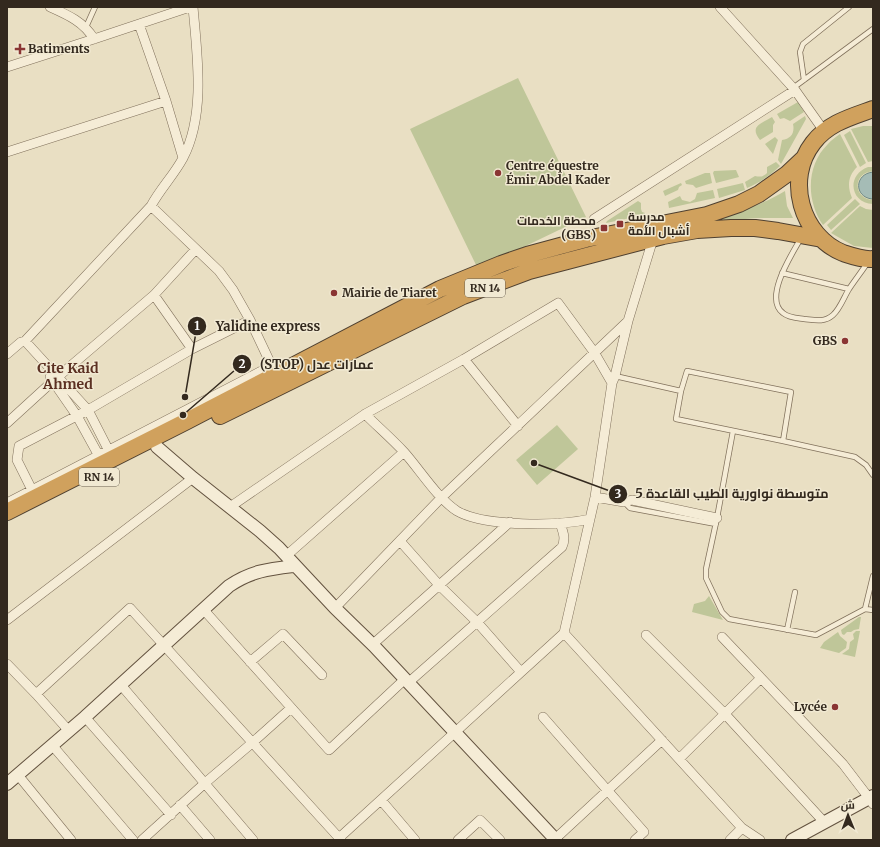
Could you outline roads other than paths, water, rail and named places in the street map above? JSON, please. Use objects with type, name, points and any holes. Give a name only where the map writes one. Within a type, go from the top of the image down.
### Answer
[{"type":"highway","points":[[805,228],[800,201],[799,179],[804,158],[813,143],[824,131],[839,121],[873,109]]},
{"type":"highway","points":[[855,115],[873,114]]},
{"type":"highway","name":"RN 14","points":[[7,512],[274,371],[440,289],[501,264],[566,244],[706,215],[738,204],[759,194],[787,174],[804,158]]},
{"type":"highway","name":"RN 14","points":[[7,524],[157,447],[463,296],[529,271],[662,236],[697,230],[731,228],[805,228],[836,250],[852,256],[872,259]]},
{"type":"street","points":[[50,7],[70,16],[86,27],[94,40]]},
{"type":"street","points":[[7,67],[192,7],[198,67],[196,110],[191,135],[183,158],[157,194],[151,206],[23,342],[7,354]]},
{"type":"street","points":[[720,7],[794,89],[824,131]]},
{"type":"street","points":[[139,24],[166,101],[183,158]]},
{"type":"street","points":[[594,219],[794,89]]},
{"type":"street","points":[[7,152],[166,101]]},
{"type":"street","points":[[7,503],[108,451],[274,371],[250,320],[233,290],[219,271],[151,206]]},
{"type":"street","points":[[36,694],[130,608],[340,839],[564,633],[590,518],[614,380],[628,321],[653,239]]},
{"type":"street","points":[[7,424],[56,379],[154,295],[196,249]]},
{"type":"street","points":[[154,295],[192,350]]},
{"type":"street","points":[[230,507],[365,414],[464,359],[558,302],[614,380]]},
{"type":"street","points":[[32,490],[17,460],[19,446],[88,410],[192,350],[250,320]]},
{"type":"street","points":[[335,608],[442,497],[628,321]]},
{"type":"street","points":[[23,342],[56,379],[88,410],[108,451]]},
{"type":"street","points":[[464,359],[518,426]]},
{"type":"street","points":[[56,379],[99,456]]},
{"type":"street","points":[[365,414],[404,452],[442,497],[456,510],[466,516],[477,519],[510,522],[560,523],[574,522],[590,518]]},
{"type":"street","points":[[157,447],[193,478],[260,531],[286,556],[335,608],[372,644],[555,840],[662,740]]},
{"type":"street","points":[[286,556],[404,452]]},
{"type":"street","points":[[7,620],[193,478]]},
{"type":"street","points":[[594,497],[624,502],[632,500],[717,521]]},
{"type":"street","points":[[372,644],[510,522]]},
{"type":"street","points":[[203,610],[329,750],[406,681],[477,622],[562,547],[565,542],[560,523]]},
{"type":"street","points":[[400,541],[439,585],[477,622],[520,672]]},
{"type":"street","points":[[7,784],[121,685],[229,586],[246,575],[268,569],[294,566]]},
{"type":"street","points":[[564,633],[742,828],[760,840]]},
{"type":"street","points":[[250,662],[283,634],[322,674]]},
{"type":"street","points":[[646,635],[725,714],[824,822]]},
{"type":"street","points":[[722,637],[843,764],[872,799],[824,822],[792,840]]},
{"type":"street","points":[[7,664],[69,731]]},
{"type":"street","points":[[679,759],[761,678]]},
{"type":"street","points":[[121,685],[253,840]]},
{"type":"street","points":[[145,839],[180,805],[291,708]]},
{"type":"street","points":[[85,717],[170,815]]},
{"type":"street","points":[[543,717],[644,832],[634,840]]},
{"type":"street","points":[[52,745],[133,840]]},
{"type":"street","points":[[18,775],[71,840]]},
{"type":"street","points":[[381,800],[416,840]]},
{"type":"street","points":[[180,805],[210,840]]},
{"type":"street","points":[[458,840],[480,820],[500,840]]},
{"type":"street","points":[[730,840],[742,828]]},
{"type":"lane","points":[[86,27],[95,7]]},
{"type":"lane","points":[[804,80],[800,52],[803,44],[849,7]]},
{"type":"lane","points":[[794,89],[873,29]]},
{"type":"lane","points":[[805,228],[782,273],[777,294],[777,303],[780,310],[787,316],[819,321],[828,318],[836,312],[849,290],[872,259]]},
{"type":"lane","points":[[782,273],[849,290]]},
{"type":"lane","points":[[783,441],[791,392],[687,371],[681,391],[676,419],[856,457],[866,465],[873,475]]},
{"type":"lane","points":[[614,380],[681,391]]},
{"type":"lane","points":[[733,431],[717,521],[706,569],[706,578],[722,612],[729,619],[816,635],[865,609],[873,610]]},
{"type":"lane","points":[[865,609],[873,576]]},
{"type":"lane","points":[[787,630],[795,592]]},
{"type":"water","points":[[873,172],[872,199],[862,194],[859,190],[859,186],[862,177]]},
{"type":"place","name":"Batiments","points":[[20,49]]},
{"type":"place","name":"Centre équestre Émir Abdel Kader","points":[[498,173]]},
{"type":"place","name":"مدرسة أشبال الأمة","points":[[620,224]]},
{"type":"place","name":"محطة الخدمات (GBS)","points":[[604,228]]},
{"type":"place","name":"Mairie de Tiaret","points":[[334,293]]},
{"type":"place","name":"GBS","points":[[845,341]]},
{"type":"place","name":"Yalidine express","points":[[185,397]]},
{"type":"place","name":"(STOP) عمارات عدل","points":[[183,415]]},
{"type":"place","name":"متوسطة نواورية الطيب القاعدة 5","points":[[534,463]]},
{"type":"place","name":"Lycée","points":[[835,707]]},
{"type":"district","name":"Cite Kaid Ahmed","points":[[68,376]]}]
